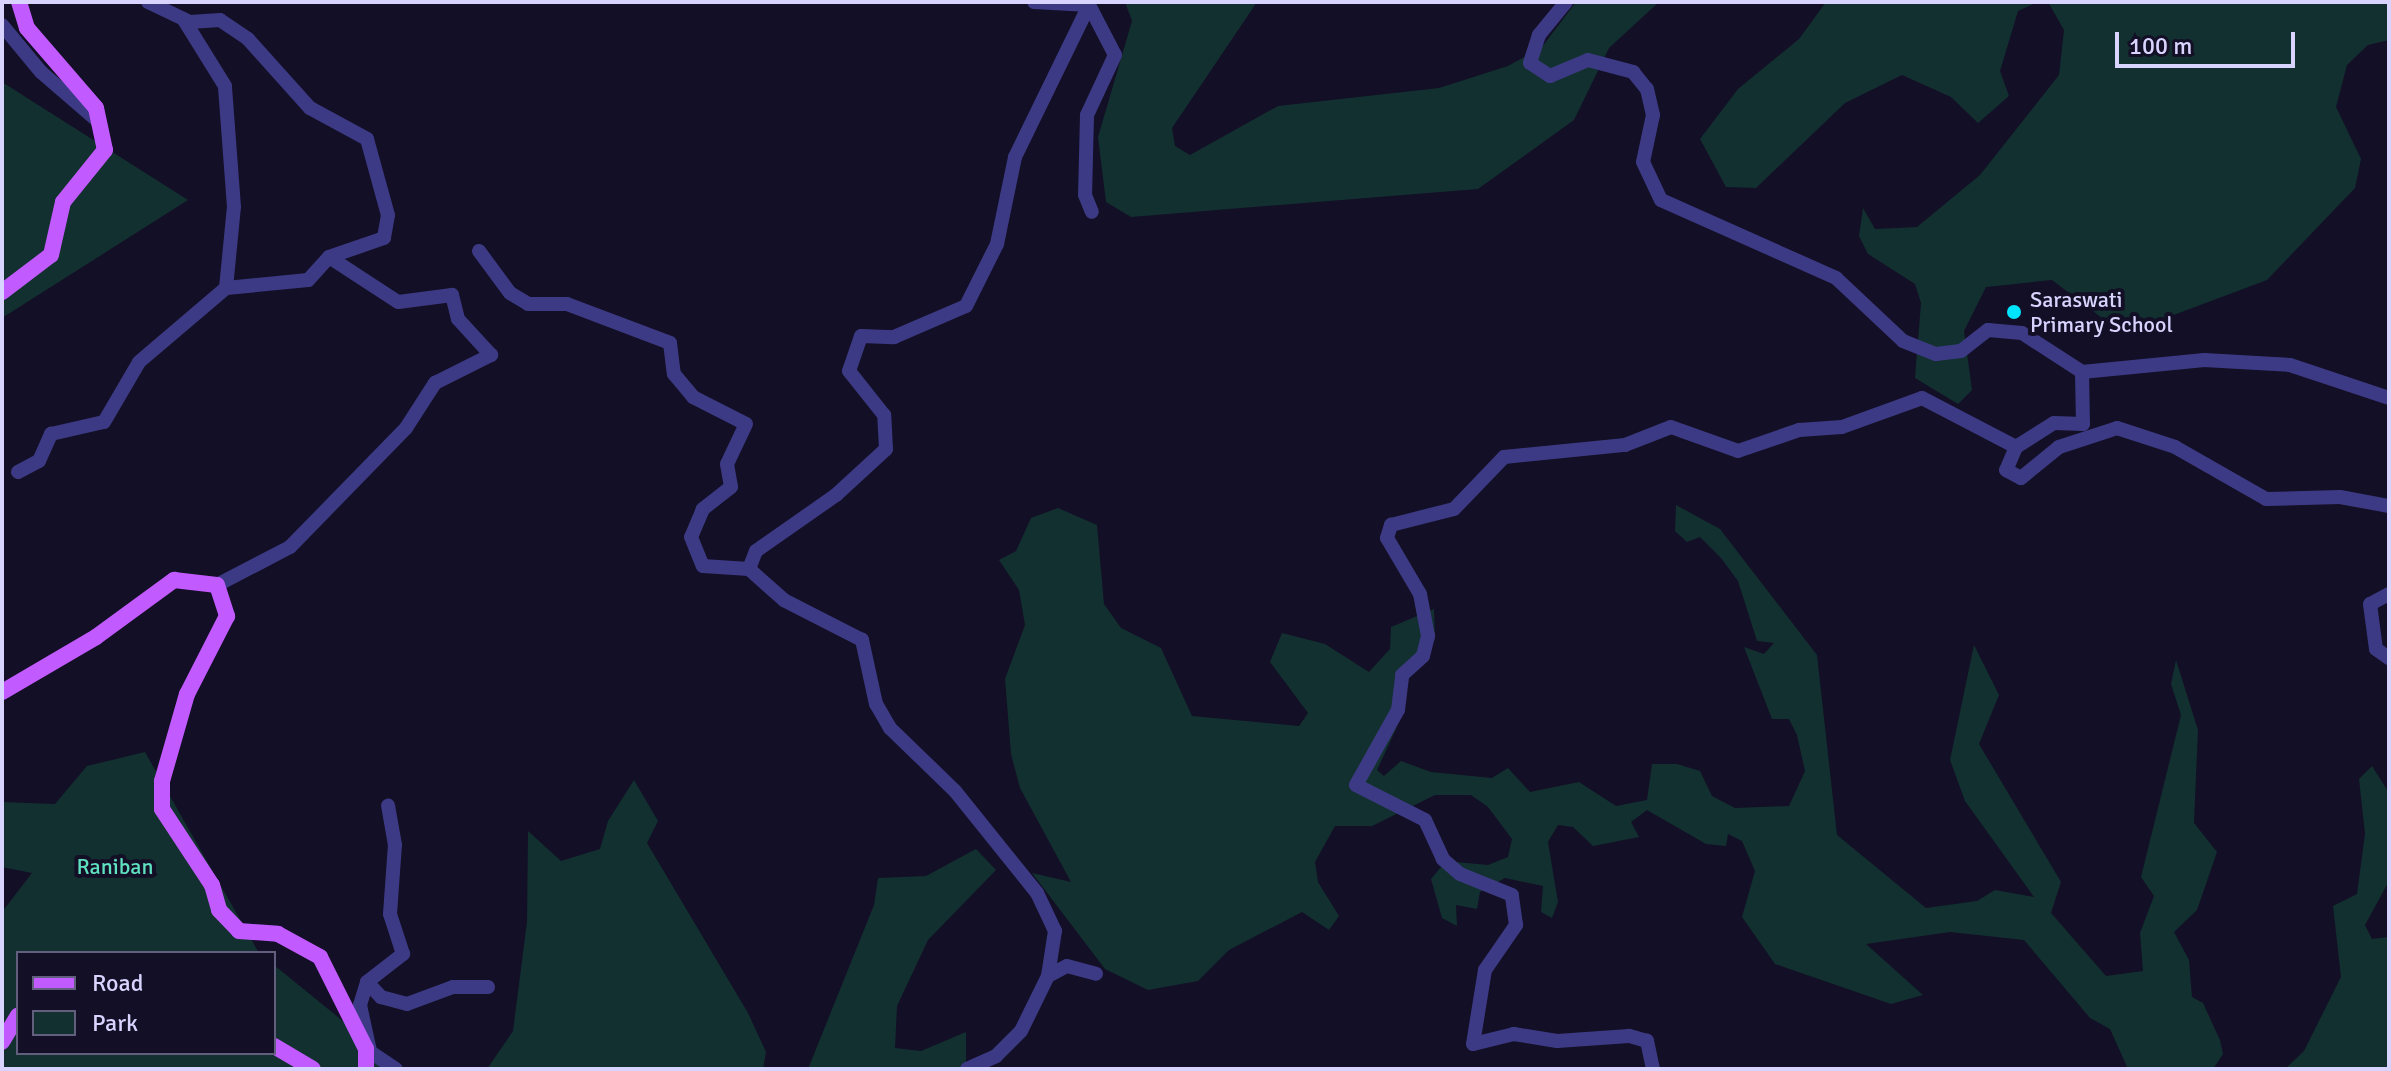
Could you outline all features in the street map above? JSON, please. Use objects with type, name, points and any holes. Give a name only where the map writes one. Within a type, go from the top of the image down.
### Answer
[{"type":"main road","points":[[2,292],[51,255],[63,202],[102,158],[96,108],[27,28],[19,2]]},
{"type":"main road","points":[[2,692],[96,637],[174,580],[217,585],[227,616],[187,694],[162,781],[162,809],[212,885],[219,910],[239,931],[278,934],[320,957],[368,1050],[366,1069]]},
{"type":"main road","points":[[2,1042],[16,1018]]},
{"type":"main road","points":[[276,1047],[313,1069]]},
{"type":"street","points":[[18,472],[39,461],[51,434],[104,422],[139,362],[226,288],[308,280],[329,257],[384,238],[388,215],[367,139],[310,108],[248,39],[220,20],[184,20],[148,2]]},
{"type":"street","points":[[1034,2],[1089,5]]},
{"type":"street","points":[[1566,2],[1539,35],[1530,63],[1550,76],[1588,60],[1633,72],[1647,89],[1653,115],[1643,162],[1661,200],[1836,278],[1903,341],[1936,354],[1961,351],[1988,330],[2022,333],[2082,372],[2204,360],[2290,365],[2389,398]]},
{"type":"street","points":[[1089,5],[1115,55],[1087,115],[1085,195],[1092,212]]},
{"type":"street","points":[[749,569],[756,551],[836,495],[886,449],[884,415],[849,371],[851,350],[861,336],[894,337],[966,306],[997,244],[1015,157],[1089,5]]},
{"type":"street","points":[[184,20],[225,86],[234,207],[226,288]]},
{"type":"street","points":[[2,25],[41,72],[100,123]]},
{"type":"street","points":[[479,251],[510,293],[528,304],[567,304],[670,343],[674,374],[693,397],[746,424],[727,464],[731,487],[703,509],[691,537],[703,566],[749,569],[784,600],[862,640],[876,704],[890,728],[955,791],[1037,893],[1055,931],[1048,976],[1021,1031],[996,1056],[967,1069]]},
{"type":"street","points":[[217,585],[290,547],[406,428],[435,383],[491,355],[458,319],[452,295],[398,302],[329,257]]},
{"type":"street","points":[[2082,372],[2083,424],[2054,423],[2016,447],[2006,470],[2021,478],[2059,447],[2117,428],[2175,447],[2266,499],[2340,497],[2389,506]]},
{"type":"street","points":[[1653,1069],[1647,1041],[1629,1036],[1557,1041],[1514,1034],[1473,1044],[1485,970],[1516,925],[1512,895],[1460,874],[1443,859],[1425,820],[1356,785],[1398,710],[1402,675],[1423,656],[1428,636],[1420,594],[1387,538],[1391,525],[1454,509],[1504,457],[1625,445],[1671,427],[1738,451],[1799,430],[1842,427],[1922,398],[2016,447]]},
{"type":"street","points":[[2389,594],[2370,604],[2376,649],[2389,658]]},
{"type":"street","points":[[388,806],[395,845],[390,914],[403,954],[367,982],[360,1005],[368,1050],[396,1069]]},
{"type":"street","points":[[1048,976],[1067,966],[1096,974]]},
{"type":"street","points":[[367,982],[381,997],[407,1004],[453,987],[488,987]]},
{"type":"green space","points":[[1125,2],[1257,2],[1172,128],[1175,146],[1190,155],[1278,106],[1439,88],[1508,66],[1542,47],[1576,2],[1659,2],[1609,48],[1574,120],[1478,189],[1131,217],[1106,202],[1098,137],[1132,21]]},
{"type":"green space","points":[[1826,2],[2038,2],[2018,11],[2000,71],[2009,96],[1978,123],[1951,97],[1902,75],[1845,103],[1756,188],[1726,187],[1700,139],[1738,89],[1799,39]]},
{"type":"green space","points":[[2048,2],[2389,2],[2389,40],[2368,45],[2347,65],[2336,107],[2361,159],[2355,188],[2267,280],[2123,334],[2052,280],[1986,287],[1964,331],[1972,390],[1958,404],[1915,378],[1921,303],[1915,284],[1868,254],[1859,236],[1863,208],[1875,229],[1917,227],[1980,175],[2059,75],[2064,30]]},
{"type":"green space","points":[[2,82],[188,200],[2,318]]},
{"type":"green space","points":[[1676,505],[1720,529],[1817,655],[1837,835],[1926,908],[1977,901],[1995,890],[2034,897],[1965,801],[1950,760],[1974,645],[1999,695],[1979,744],[2061,882],[2051,913],[2106,976],[2143,971],[2140,933],[2154,896],[2141,877],[2181,715],[2171,684],[2176,660],[2198,730],[2194,823],[2217,852],[2197,910],[2174,932],[2189,960],[2192,997],[2203,1003],[2220,1040],[2223,1054],[2213,1069],[2128,1069],[2110,1029],[2090,1018],[2024,940],[1950,932],[1866,944],[1923,995],[1891,1004],[1775,964],[1742,917],[1755,871],[1742,841],[1728,834],[1726,846],[1706,844],[1647,810],[1631,822],[1639,837],[1593,846],[1573,827],[1558,825],[1548,842],[1558,902],[1552,918],[1541,912],[1543,886],[1505,878],[1480,892],[1477,909],[1456,905],[1457,926],[1442,918],[1431,879],[1446,861],[1488,865],[1508,857],[1512,839],[1488,807],[1471,795],[1435,795],[1372,826],[1335,826],[1315,862],[1318,882],[1339,916],[1329,930],[1302,912],[1229,950],[1198,981],[1148,990],[1105,969],[1032,873],[1071,882],[1020,788],[1011,754],[1005,679],[1025,625],[1019,590],[999,560],[1016,551],[1031,518],[1058,508],[1097,525],[1104,604],[1121,628],[1161,648],[1192,716],[1299,726],[1308,713],[1270,662],[1282,633],[1325,644],[1369,672],[1390,649],[1391,627],[1434,609],[1435,639],[1402,687],[1396,729],[1377,770],[1384,776],[1401,761],[1431,772],[1492,778],[1508,768],[1530,792],[1579,782],[1616,806],[1647,800],[1652,764],[1677,764],[1700,771],[1712,796],[1735,808],[1789,806],[1805,771],[1797,735],[1789,719],[1772,719],[1744,647],[1764,654],[1774,643],[1757,641],[1738,581],[1721,558],[1700,537],[1687,542],[1675,531]]},
{"type":"green space","name":"Raniban","points":[[145,752],[258,951],[16,951],[16,1055],[276,1055],[276,967],[402,1069],[2,1069],[2,912],[32,873],[2,867],[2,802],[55,804],[87,766]]},
{"type":"green space","points":[[2372,766],[2389,793],[2389,881],[2365,925],[2372,939],[2389,937],[2389,1069],[2285,1069],[2304,1051],[2341,977],[2333,906],[2357,894],[2365,834],[2359,779]]},
{"type":"green space","points":[[634,780],[658,821],[647,843],[748,1013],[766,1052],[763,1069],[487,1069],[513,1031],[527,922],[528,831],[561,861],[600,849],[608,821]]},
{"type":"green space","points":[[976,849],[996,870],[928,940],[897,1006],[895,1048],[921,1051],[966,1032],[966,1069],[808,1069],[874,905],[878,878],[926,876]]},
{"type":"place","name":"Saraswati Primary School","points":[[2014,312]]}]
